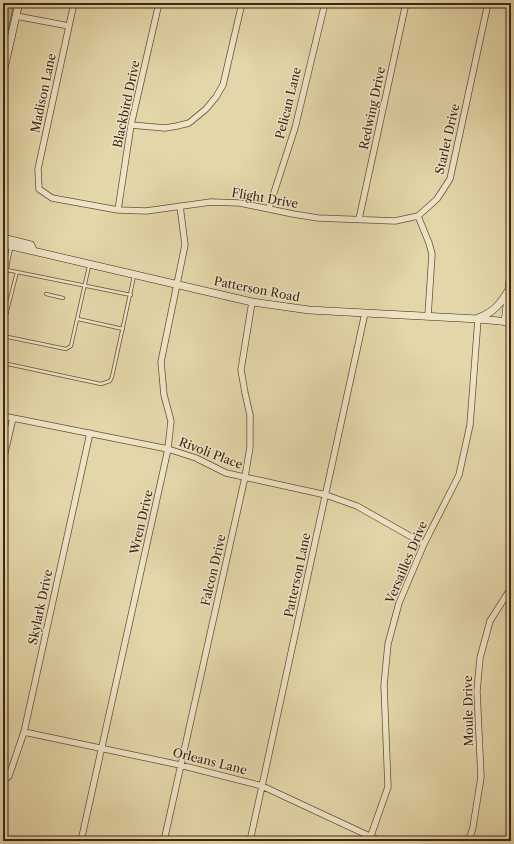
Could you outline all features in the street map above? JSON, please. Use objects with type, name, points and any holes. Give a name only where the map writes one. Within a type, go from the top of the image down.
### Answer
[{"type":"main road","points":[[3,70],[19,3]]},
{"type":"main road","points":[[3,238],[31,245],[33,250]]},
{"type":"main road","name":"Patterson Road","points":[[3,244],[90,263],[252,302],[309,310],[508,322]]},
{"type":"main road","points":[[508,322],[511,271]]},
{"type":"main road","points":[[477,319],[497,308],[509,290]]},
{"type":"street","name":"Madison Lane","points":[[39,189],[38,170],[74,3]]},
{"type":"street","name":"Blackbird Drive","points":[[118,210],[131,125],[158,3]]},
{"type":"street","points":[[131,125],[165,128],[177,126],[189,123],[206,109],[216,97],[223,85],[242,3]]},
{"type":"street","name":"Pelican Lane","points":[[269,208],[295,128],[325,3]]},
{"type":"street","name":"Redwing Drive","points":[[359,219],[406,3]]},
{"type":"street","name":"Starlet Drive","points":[[418,216],[437,199],[450,179],[488,3]]},
{"type":"street","points":[[16,16],[68,26]]},
{"type":"street","name":"Flight Drive","points":[[39,189],[52,198],[118,210],[146,211],[211,202],[240,203],[312,217],[394,221],[418,216]]},
{"type":"street","name":"Wren Drive","points":[[81,841],[168,449],[171,421],[164,395],[161,362],[185,245],[180,206]]},
{"type":"street","points":[[418,216],[430,243],[432,254],[428,316]]},
{"type":"street","name":"Falcon Drive","points":[[164,841],[245,478],[250,447],[250,415],[241,370],[252,302]]},
{"type":"street","name":"Patterson Lane","points":[[250,841],[365,313]]},
{"type":"street","name":"Versailles Drive","points":[[370,839],[388,787],[384,685],[388,644],[399,603],[424,544],[459,474],[470,425],[477,319]]},
{"type":"street","name":"Rivoli Place","points":[[3,416],[168,449],[196,458],[226,473],[326,495],[357,506],[424,544]]},
{"type":"street","points":[[3,461],[13,418]]},
{"type":"street","name":"Skylark Drive","points":[[3,781],[9,776],[24,732],[90,433]]},
{"type":"street","name":"Moule Drive","points":[[469,841],[473,827],[481,776],[477,691],[480,658],[490,621],[511,588]]},
{"type":"street","name":"Orleans Lane","points":[[24,732],[180,765],[262,786],[370,839],[380,841]]},
{"type":"lane","points":[[3,277],[5,278],[12,246]]},
{"type":"lane","points":[[3,261],[8,262]]},
{"type":"lane","points":[[3,336],[66,349],[71,346],[90,263]]},
{"type":"lane","points":[[3,270],[131,295]]},
{"type":"lane","points":[[3,329],[17,272]]},
{"type":"lane","points":[[3,363],[104,384],[110,381],[135,274]]},
{"type":"lane","points":[[46,294],[63,298]]},
{"type":"lane","points":[[3,306],[8,307]]},
{"type":"lane","points":[[78,319],[123,329]]},
{"type":"green space","points":[[3,3],[14,3],[3,54]]}]
